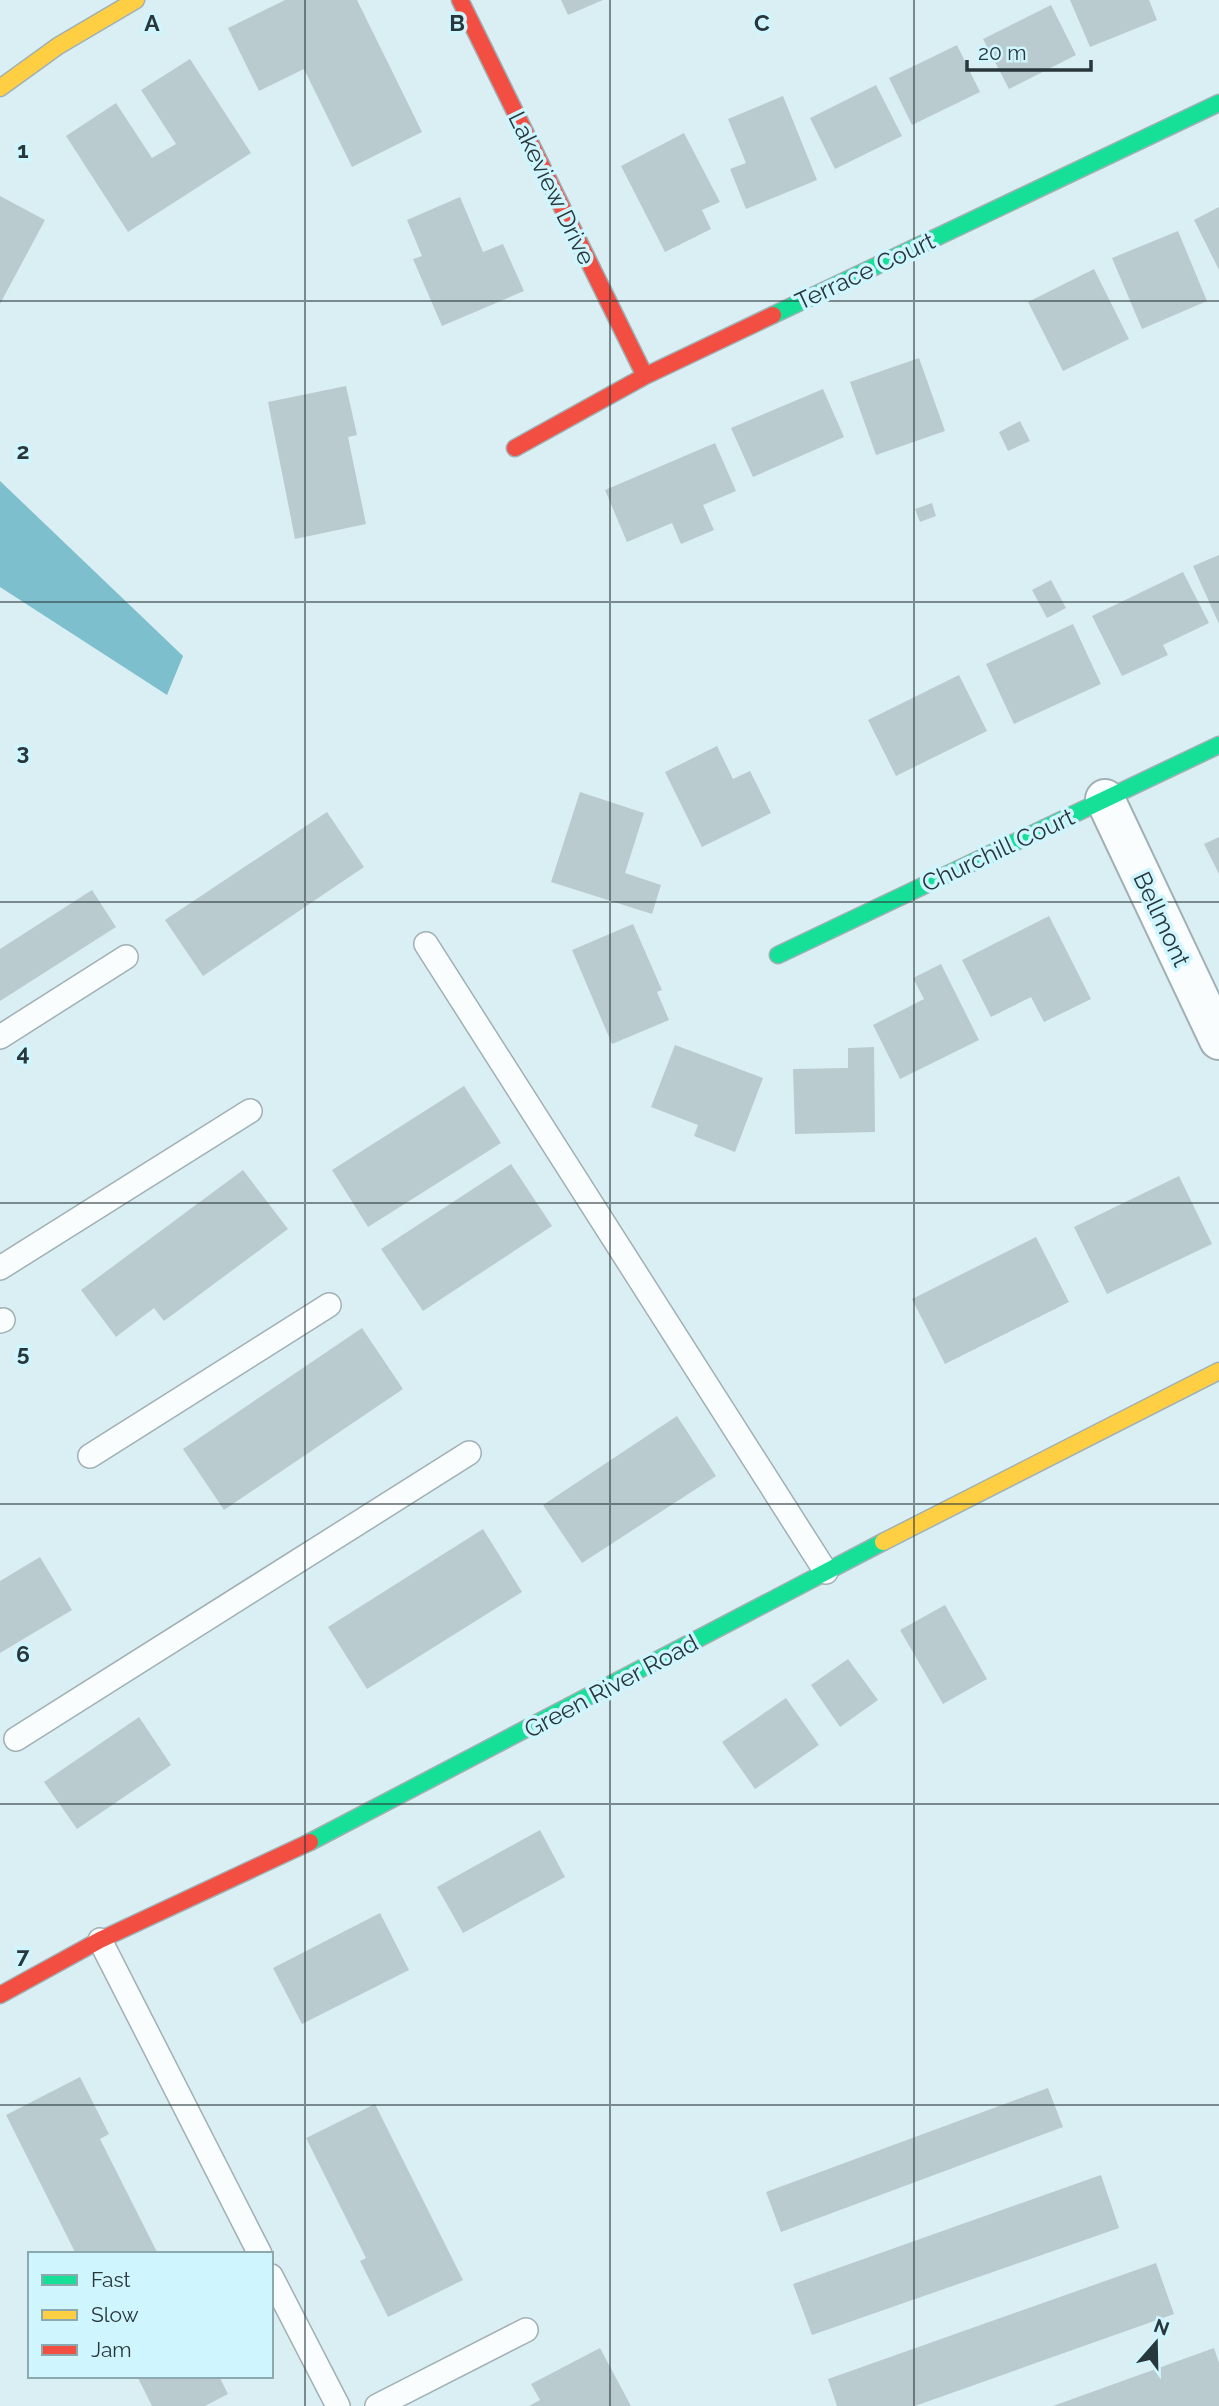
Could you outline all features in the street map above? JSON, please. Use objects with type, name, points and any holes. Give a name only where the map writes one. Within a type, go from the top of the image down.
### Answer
[{"type":"street","name":"Lakeview Drive","points":[[460,0],[645,376]]},
{"type":"street","points":[[0,88],[58,46],[127,2]]},
{"type":"street","name":"Terrace Court","points":[[515,448],[645,376],[1219,103]]},
{"type":"street","name":"Churchill Court","points":[[778,955],[1219,745]]},
{"type":"street","name":"Bellmont","points":[[1105,799],[1219,1040]]},
{"type":"street","name":"Green River Road","points":[[0,1995],[100,1940],[330,1833],[827,1572],[1219,1371]]},
{"type":"lane","points":[[426,944],[827,1572]]},
{"type":"lane","points":[[0,1037],[126,957]]},
{"type":"lane","points":[[0,1268],[250,1111]]},
{"type":"lane","points":[[90,1456],[329,1305]]},
{"type":"lane","points":[[16,1739],[469,1453]]},
{"type":"lane","points":[[100,1940],[259,2252]]},
{"type":"lane","points":[[273,2280],[338,2406]]},
{"type":"lane","points":[[377,2406],[526,2330]]},
{"type":"water","points":[[0,481],[183,656],[167,695],[0,587]]},
{"type":"building","points":[[285,0],[357,0],[422,132],[352,167],[304,69],[259,91],[228,28]]},
{"type":"building","points":[[561,0],[603,0],[568,15]]},
{"type":"building","points":[[1070,0],[1149,0],[1157,20],[1090,47]]},
{"type":"building","points":[[1051,5],[1076,55],[1009,89],[983,39]]},
{"type":"building","points":[[957,45],[980,92],[912,125],[889,78]]},
{"type":"building","points":[[190,59],[251,153],[128,232],[66,136],[116,103],[152,158],[176,144],[141,90]]},
{"type":"building","points":[[876,85],[902,136],[835,169],[810,118]]},
{"type":"building","points":[[783,96],[817,180],[746,209],[730,169],[746,163],[728,119]]},
{"type":"building","points":[[684,133],[720,202],[702,210],[711,229],[665,252],[621,166]]},
{"type":"building","points":[[0,196],[45,220],[0,304]]},
{"type":"building","points":[[460,197],[483,252],[503,244],[524,291],[442,326],[413,259],[422,256],[407,220]]},
{"type":"building","points":[[1219,207],[1219,270],[1194,220]]},
{"type":"building","points":[[1178,231],[1207,301],[1142,329],[1112,258]]},
{"type":"building","points":[[1094,269],[1129,339],[1063,371],[1028,302]]},
{"type":"building","points":[[919,358],[945,431],[876,455],[850,382]]},
{"type":"building","points":[[346,386],[357,435],[348,437],[366,524],[295,539],[268,402]]},
{"type":"building","points":[[823,389],[844,437],[753,477],[731,428]]},
{"type":"building","points":[[1020,421],[1030,441],[1008,451],[999,432]]},
{"type":"building","points":[[715,443],[736,491],[703,505],[714,530],[681,544],[672,523],[627,542],[605,490]]},
{"type":"building","points":[[932,503],[936,516],[920,522],[915,509]]},
{"type":"building","points":[[1219,555],[1219,624],[1193,566]]},
{"type":"building","points":[[1183,572],[1209,623],[1163,645],[1168,655],[1122,676],[1092,616]]},
{"type":"building","points":[[1051,580],[1066,608],[1047,618],[1032,590]]},
{"type":"building","points":[[1073,624],[1101,684],[1014,724],[986,664]]},
{"type":"building","points":[[959,675],[987,731],[896,776],[868,720]]},
{"type":"building","points":[[717,746],[733,779],[750,771],[771,813],[702,847],[665,772]]},
{"type":"building","points":[[580,792],[644,813],[625,873],[661,885],[652,914],[551,882]]},
{"type":"building","points":[[327,812],[364,867],[203,976],[165,920]]},
{"type":"building","points":[[1219,837],[1219,874],[1204,844]]},
{"type":"building","points":[[92,890],[116,927],[0,1001],[0,949]]},
{"type":"building","points":[[1049,916],[1091,999],[1044,1022],[1031,997],[991,1017],[962,960]]},
{"type":"building","points":[[633,924],[662,990],[657,992],[669,1020],[612,1044],[572,950]]},
{"type":"building","points":[[941,964],[979,1040],[900,1079],[873,1025],[924,999],[913,978]]},
{"type":"building","points":[[675,1045],[763,1078],[735,1152],[694,1136],[698,1125],[651,1107]]},
{"type":"building","points":[[874,1047],[875,1132],[795,1134],[793,1069],[848,1068],[848,1048]]},
{"type":"building","points":[[464,1086],[501,1143],[368,1227],[332,1170]]},
{"type":"building","points":[[511,1164],[552,1226],[423,1311],[381,1249]]},
{"type":"building","points":[[243,1170],[288,1229],[164,1321],[154,1308],[116,1337],[81,1290]]},
{"type":"building","points":[[1179,1176],[1212,1244],[1107,1294],[1074,1227]]},
{"type":"building","points":[[1036,1237],[1069,1302],[945,1364],[912,1299]]},
{"type":"building","points":[[362,1328],[403,1389],[224,1510],[183,1449]]},
{"type":"building","points":[[677,1416],[716,1476],[582,1563],[543,1505]]},
{"type":"building","points":[[483,1529],[522,1592],[367,1689],[328,1627]]},
{"type":"building","points":[[40,1557],[72,1610],[0,1653],[0,1581]]},
{"type":"building","points":[[945,1605],[987,1679],[943,1704],[900,1630]]},
{"type":"building","points":[[848,1659],[878,1700],[840,1727],[811,1685]]},
{"type":"building","points":[[786,1698],[819,1745],[755,1789],[722,1742]]},
{"type":"building","points":[[139,1717],[171,1765],[77,1829],[44,1782]]},
{"type":"building","points":[[540,1830],[565,1877],[463,1933],[437,1887]]},
{"type":"building","points":[[380,1913],[409,1970],[302,2024],[273,1968]]},
{"type":"building","points":[[80,2077],[109,2134],[100,2139],[157,2252],[75,2252],[6,2115]]},
{"type":"building","points":[[1048,2088],[1063,2127],[781,2232],[766,2192]]},
{"type":"building","points":[[375,2104],[463,2280],[388,2317],[360,2261],[366,2258],[306,2138]]},
{"type":"building","points":[[1101,2175],[1119,2228],[812,2335],[793,2284]]},
{"type":"building","points":[[1156,2263],[1174,2314],[915,2406],[837,2406],[828,2379]]},
{"type":"building","points":[[600,2348],[631,2406],[529,2406],[540,2400],[531,2384]]},
{"type":"building","points":[[1214,2348],[1219,2363],[1219,2406],[1053,2406]]},
{"type":"building","points":[[138,2378],[220,2378],[228,2394],[205,2406],[152,2406]]},
{"type":"traffic: fast","points":[[773,315],[1219,103]]},
{"type":"traffic: fast","points":[[778,955],[1219,745]]},
{"type":"traffic: fast","points":[[310,1842],[883,1542]]},
{"type":"traffic: slow","points":[[0,88],[58,46],[136,0]]},
{"type":"traffic: slow","points":[[883,1542],[1219,1371]]},
{"type":"traffic: jam","points":[[460,0],[645,376]]},
{"type":"traffic: jam","points":[[515,448],[645,376],[773,315]]},
{"type":"traffic: jam","points":[[0,1995],[100,1940],[310,1842]]}]
